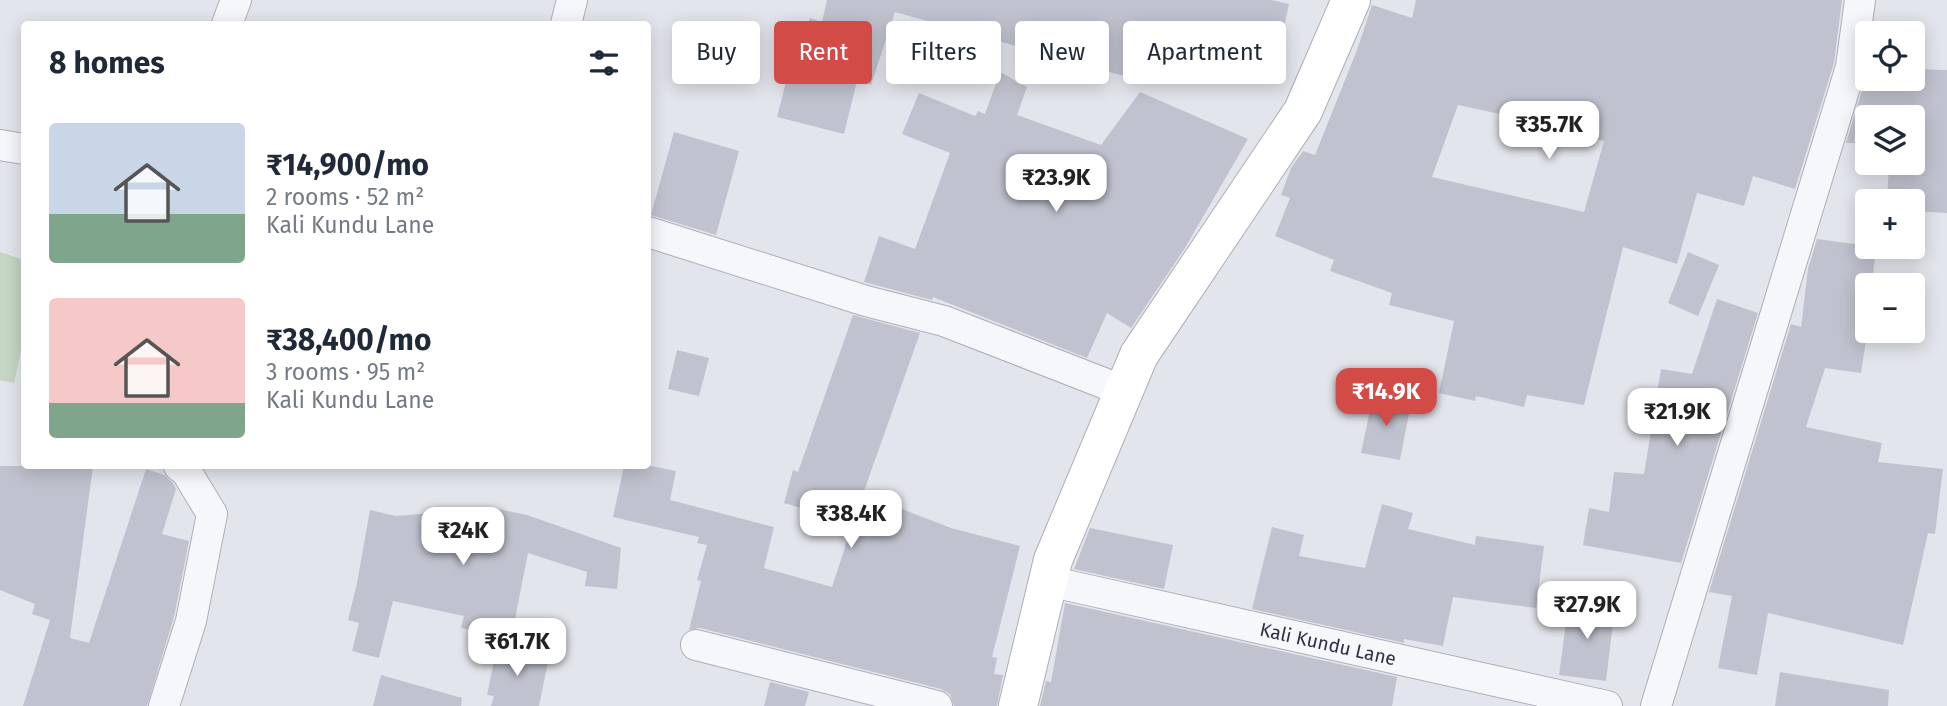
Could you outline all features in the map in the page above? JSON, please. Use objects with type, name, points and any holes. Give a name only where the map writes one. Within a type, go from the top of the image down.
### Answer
[{"type":"main road","points":[[1018,706],[1053,560],[1139,355],[1303,111],[1352,0]]},
{"type":"street","points":[[228,21],[236,0]]},
{"type":"street","points":[[567,21],[572,0]]},
{"type":"street","points":[[1656,706],[1851,67],[1860,0]]},
{"type":"street","points":[[0,145],[21,148]]},
{"type":"street","points":[[651,233],[866,301],[944,321],[1124,391]]},
{"type":"street","points":[[164,706],[191,621],[212,514],[183,469]]},
{"type":"street","name":"Kali Kundu Lane","points":[[1048,581],[1607,706]]},
{"type":"street","points":[[696,645],[937,706]]},
{"type":"green space","points":[[0,252],[21,259],[21,349],[14,383],[0,380]]},
{"type":"building","points":[[827,0],[1271,0],[1289,4],[1285,21],[1123,21],[1123,76],[1109,72],[1109,21],[1015,21],[1015,46],[1001,42],[1001,21],[927,21],[895,12],[892,21],[886,21],[886,39],[872,82],[872,21],[822,21]]},
{"type":"building","points":[[1416,0],[1842,0],[1834,63],[1795,189],[1753,176],[1744,206],[1697,193],[1677,264],[1623,247],[1584,405],[1527,395],[1524,407],[1476,396],[1475,401],[1439,393],[1454,321],[1389,305],[1392,293],[1330,271],[1334,260],[1275,236],[1290,198],[1281,195],[1291,168],[1303,151],[1315,155],[1372,5],[1412,18]],"holes":[[[1458,105],[1578,131],[1577,135],[1604,141],[1584,212],[1432,177]]]},
{"type":"building","points":[[1925,69],[1947,70],[1947,213],[1925,212],[1925,189],[1888,189],[1888,175],[1925,175],[1925,105],[1858,105],[1862,91],[1925,91]]},
{"type":"building","points":[[1001,73],[1015,80],[1015,84],[1027,87],[1017,115],[1101,145],[1140,92],[1248,139],[1185,248],[1131,328],[1107,313],[1087,358],[933,297],[932,300],[864,282],[879,236],[915,249],[950,153],[902,134],[919,93],[975,116],[978,111],[985,114],[996,84],[1001,84]]},
{"type":"building","points":[[785,84],[856,84],[844,134],[777,117]]},
{"type":"building","points":[[1855,113],[1855,143],[1846,143]]},
{"type":"building","points":[[674,132],[739,151],[716,235],[651,215]]},
{"type":"building","points":[[1817,239],[1855,244],[1855,259],[1875,259],[1873,273],[1855,273],[1855,343],[1866,343],[1861,373],[1825,368],[1806,427],[1882,443],[1878,462],[1943,469],[1935,534],[1928,533],[1903,645],[1768,613],[1757,675],[1718,668],[1732,596],[1709,592],[1791,324],[1801,327],[1808,269]]},
{"type":"building","points":[[1688,252],[1719,265],[1698,316],[1668,303]]},
{"type":"building","points":[[1717,299],[1758,313],[1681,563],[1583,545],[1589,508],[1609,512],[1614,472],[1644,474],[1661,369],[1692,374]]},
{"type":"building","points":[[853,315],[920,333],[863,494],[951,528],[1020,546],[992,657],[997,658],[994,674],[1003,675],[997,706],[954,706],[950,694],[941,689],[700,628],[689,630],[701,581],[697,580],[707,545],[697,543],[699,537],[613,517],[623,469],[651,469],[651,466],[676,471],[670,500],[774,527],[764,568],[832,587],[853,523],[784,503],[793,470],[798,472]]},
{"type":"building","points":[[677,350],[709,358],[699,396],[668,389]]},
{"type":"building","points":[[1373,396],[1411,403],[1400,460],[1361,453]]},
{"type":"building","points":[[0,466],[21,466],[21,469],[93,469],[70,638],[89,643],[146,469],[164,475],[173,483],[176,489],[162,534],[189,541],[174,617],[147,706],[23,706],[50,620],[32,614],[35,604],[0,590]]},
{"type":"building","points":[[1382,504],[1413,513],[1408,529],[1475,545],[1476,536],[1544,546],[1536,608],[1453,597],[1443,646],[1404,639],[1404,643],[1252,609],[1272,527],[1304,535],[1299,556],[1365,568]]},
{"type":"building","points":[[494,508],[527,515],[621,548],[617,589],[585,586],[587,572],[528,553],[511,639],[461,628],[464,616],[393,601],[379,658],[352,651],[359,623],[348,620],[370,510],[396,516]]},
{"type":"building","points":[[1090,528],[1173,545],[1164,589],[1074,569]]},
{"type":"building","points":[[1569,600],[1615,606],[1606,681],[1559,675]]},
{"type":"building","points":[[1065,603],[1397,677],[1392,706],[1040,706],[1046,681],[1051,682]]},
{"type":"building","points":[[497,647],[549,657],[539,706],[491,706],[494,696],[487,695]]},
{"type":"building","points":[[1780,672],[1889,690],[1888,706],[1775,706]]},
{"type":"building","points":[[381,675],[462,698],[461,706],[373,706]]},
{"type":"building","points":[[770,682],[809,692],[805,706],[764,706]]}]
